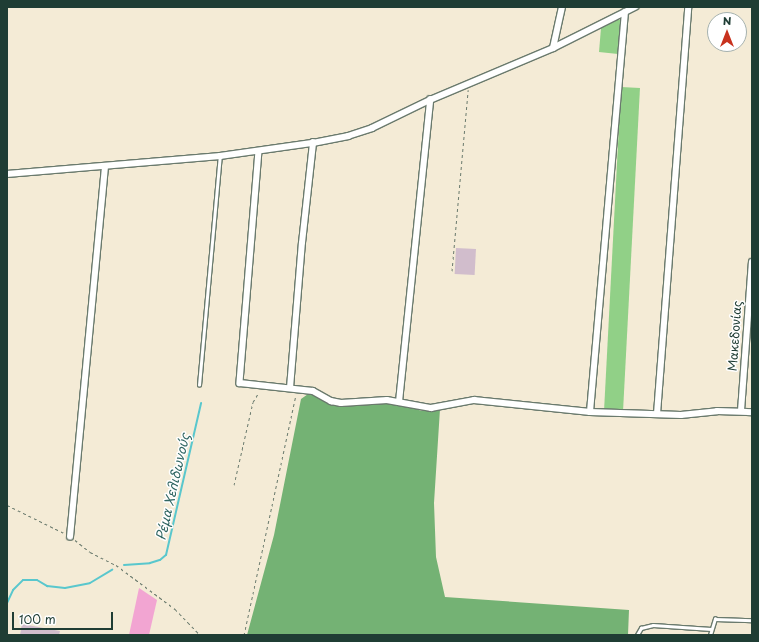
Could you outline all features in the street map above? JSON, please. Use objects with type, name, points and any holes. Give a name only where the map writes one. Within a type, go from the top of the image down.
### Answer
[{"type":"street","points":[[553,48],[562,7]]},
{"type":"street","points":[[7,174],[105,167],[220,156],[313,144],[372,128],[430,100],[553,48],[635,7]]},
{"type":"street","points":[[657,414],[688,7]]},
{"type":"street","points":[[590,412],[625,12]]},
{"type":"street","points":[[399,402],[430,100]]},
{"type":"street","points":[[290,388],[302,243],[313,144]]},
{"type":"street","points":[[259,151],[239,377],[240,382],[245,385],[312,391],[331,401],[341,403],[372,399],[431,408],[458,401],[489,401],[590,412],[657,414],[741,411],[752,412]]},
{"type":"street","points":[[70,537],[105,167]]},
{"type":"street","name":"Μακεδονίας","points":[[741,411],[752,262]]},
{"type":"lane","points":[[199,385],[220,156]]},
{"type":"lane","points":[[710,635],[715,619],[752,620]]},
{"type":"lane","points":[[637,635],[641,628],[653,625],[711,629]]},
{"type":"path","points":[[452,271],[469,84]]},
{"type":"path","points":[[234,485],[253,402],[264,387]]},
{"type":"path","points":[[244,635],[298,389]]},
{"type":"path","points":[[7,505],[70,537],[90,552],[116,565],[175,609],[200,635]]},
{"type":"shaded area","points":[[456,248],[476,249],[475,275],[455,274]]},
{"type":"shaded area","points":[[22,624],[60,631],[59,635],[20,635]]},
{"type":"green space","points":[[617,20],[621,20],[618,54],[599,52],[601,28]]},
{"type":"green space","points":[[621,87],[640,88],[623,411],[604,410]]},
{"type":"green space","points":[[311,392],[325,400],[400,404],[422,411],[440,409],[434,503],[436,557],[445,597],[629,610],[628,635],[247,635],[274,535],[301,399]]},
{"type":"building","points":[[139,588],[157,600],[149,635],[129,635]]},
{"type":"waterway","name":"Ρέμα Χελιδωνούς","points":[[124,565],[150,563],[160,560],[166,555],[201,403]]},
{"type":"waterway","name":"Ρέμα Χελιδωνούς","points":[[7,603],[13,590],[23,580],[37,580],[47,586],[65,588],[90,583],[112,570]]}]
